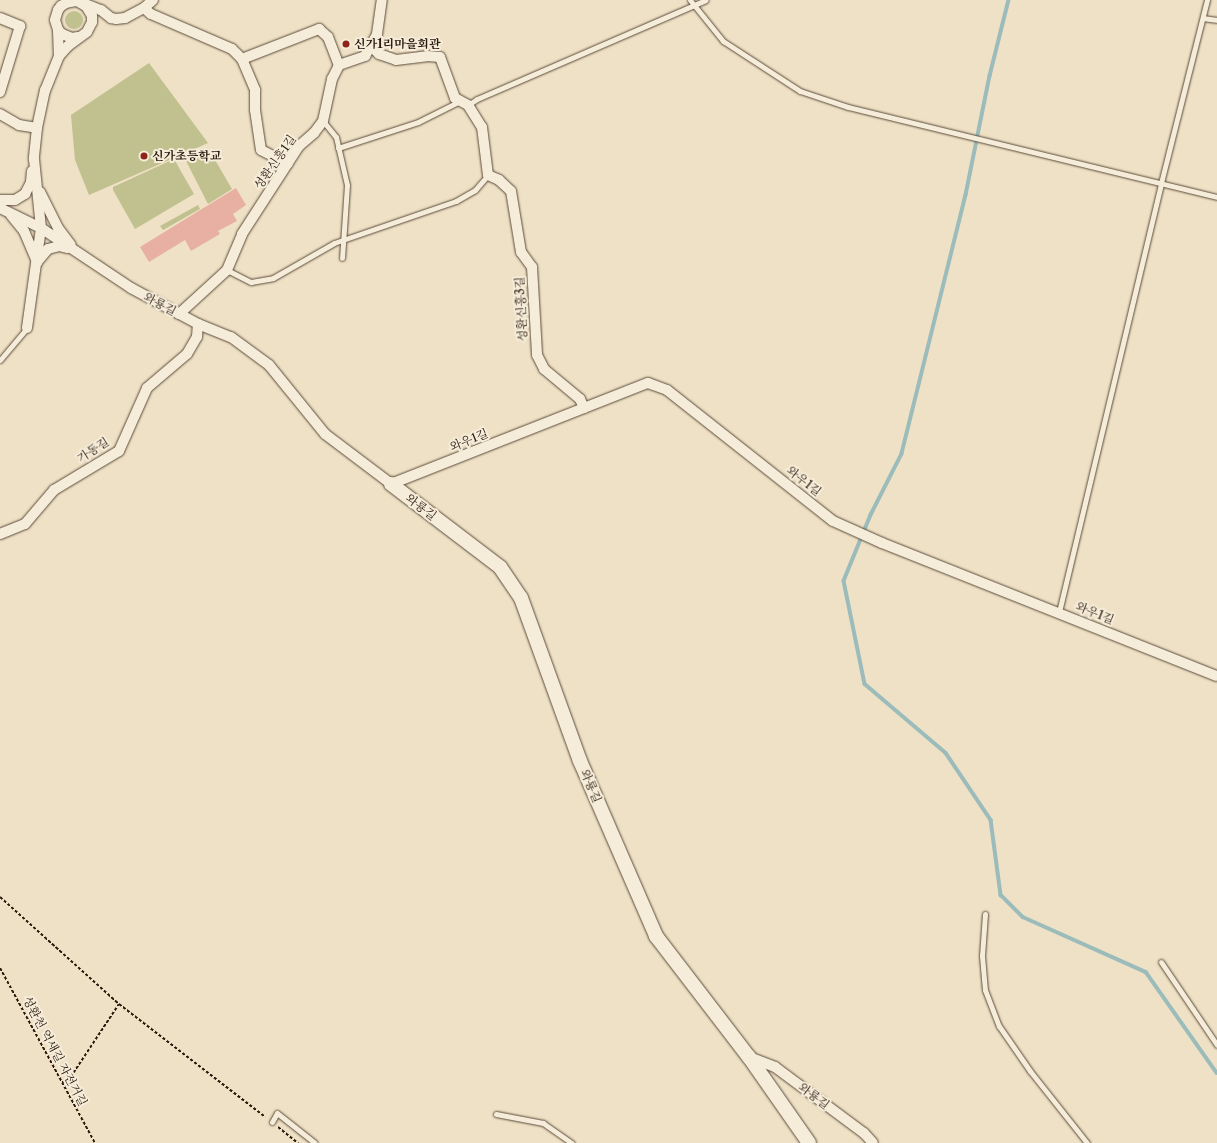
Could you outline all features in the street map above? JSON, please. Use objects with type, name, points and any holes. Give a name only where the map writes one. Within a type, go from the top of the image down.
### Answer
[{"type":"street","points":[[0,200],[15,200],[25,194],[31,182],[37,128],[45,90],[59,56],[90,27],[111,18],[125,18],[144,8],[153,0]]},
{"type":"street","points":[[242,59],[319,29],[328,36],[339,65],[365,56],[377,34],[382,0]]},
{"type":"street","points":[[59,56],[58,30],[55,20],[57,5],[78,2],[100,10],[111,18]]},
{"type":"street","points":[[78,2],[86,6],[92,16],[90,27]]},
{"type":"street","points":[[144,8],[151,14],[232,49],[242,59],[255,90],[255,110],[261,150],[288,164]]},
{"type":"street","points":[[0,18],[20,26],[0,92]]},
{"type":"street","points":[[58,30],[67,37],[78,37]]},
{"type":"street","points":[[370,45],[379,54],[396,60],[427,56],[440,58],[455,98],[464,103],[482,127],[488,175]]},
{"type":"street","name":"성환신흥1길","points":[[179,314],[228,270],[242,234],[299,146],[314,133],[323,121],[332,79],[339,65]]},
{"type":"street","points":[[0,114],[19,125],[37,128]]},
{"type":"street","points":[[27,328],[41,228],[34,159]]},
{"type":"street","name":"성환신흥3길","points":[[488,175],[499,180],[511,191],[521,252],[532,267],[537,355],[544,368],[580,399],[584,408]]},
{"type":"street","points":[[38,190],[58,228],[75,252]]},
{"type":"street","points":[[4,210],[24,231],[37,262]]},
{"type":"street","name":"와룡길","points":[[4,210],[41,228],[131,288],[198,324],[231,337],[269,365],[325,434],[500,567],[521,598],[580,761],[656,936],[749,1057],[809,1143]]},
{"type":"street","points":[[37,262],[48,249],[59,246],[75,252]]},
{"type":"street","name":"가동길","points":[[0,534],[26,524],[54,490],[119,451],[147,388],[187,354],[197,337],[198,324]]},
{"type":"street","name":"와우1길","points":[[391,484],[648,383],[667,390],[833,521],[882,543],[1217,676]]},
{"type":"street","name":"와룡길","points":[[749,1057],[775,1067],[864,1133],[873,1143]]},
{"type":"lane","points":[[690,0],[696,4],[723,42],[800,91],[848,107],[1217,197]]},
{"type":"lane","points":[[338,148],[418,122],[477,99],[706,0]]},
{"type":"lane","points":[[1059,612],[1161,183],[1207,0]]},
{"type":"lane","points":[[1203,18],[1217,20]]},
{"type":"lane","points":[[323,121],[336,137],[347,185],[342,258]]},
{"type":"lane","points":[[228,270],[251,282],[261,282],[273,278],[344,239],[456,201],[475,190],[488,175]]},
{"type":"lane","points":[[0,360],[27,328]]},
{"type":"lane","points":[[985,914],[982,956],[985,990],[999,1026],[1030,1071],[1087,1143]]},
{"type":"lane","points":[[1161,962],[1217,1045]]},
{"type":"lane","points":[[272,1122],[277,1114],[315,1143]]},
{"type":"lane","points":[[496,1114],[543,1123],[572,1143]]},
{"type":"path","points":[[0,897],[119,1004],[298,1143]]},
{"type":"path","name":"성환천 억새길 자전거길","points":[[0,968],[95,1143]]},
{"type":"path","points":[[62,1082],[68,1081],[119,1004]]},
{"type":"shaded area","points":[[74,11],[80,14],[83,20],[80,26],[74,29],[68,26],[65,20],[68,14]]},
{"type":"shaded area","points":[[149,63],[208,143],[89,195],[75,160],[71,115]]},
{"type":"shaded area","points":[[208,148],[232,189],[208,204],[184,157]]},
{"type":"shaded area","points":[[174,159],[194,194],[135,229],[113,190],[113,187]]},
{"type":"shaded area","points":[[198,205],[200,209],[163,230],[160,226]]},
{"type":"building","points":[[236,188],[246,205],[233,214],[237,221],[218,231],[220,234],[191,251],[185,240],[149,262],[140,247]]},
{"type":"waterway","points":[[1009,0],[990,76],[966,195],[902,454],[871,515],[844,581],[865,684],[946,753],[991,820],[1001,895],[1023,917],[1146,972],[1217,1073]]},
{"type":"place","name":"신가1리마을회관","points":[[346,44]]},
{"type":"place","name":"신가초등학교","points":[[144,156]]}]
